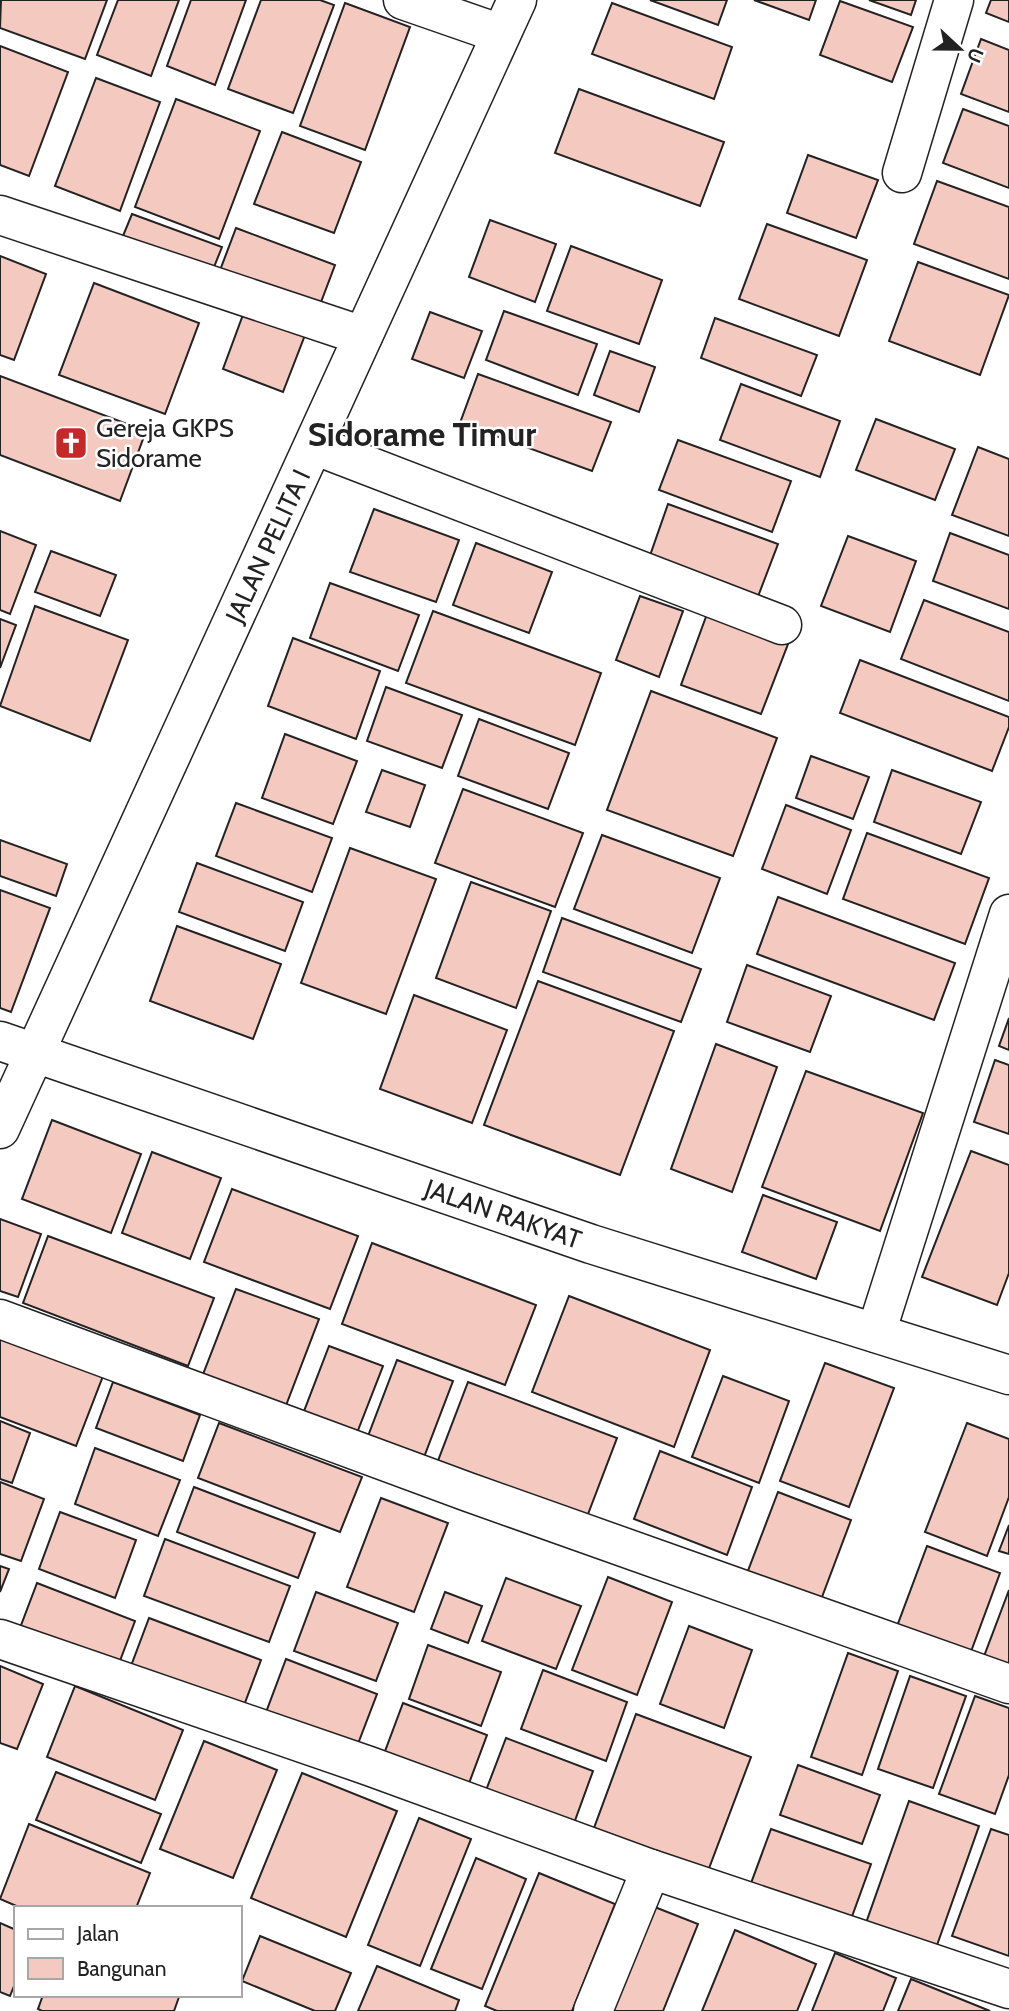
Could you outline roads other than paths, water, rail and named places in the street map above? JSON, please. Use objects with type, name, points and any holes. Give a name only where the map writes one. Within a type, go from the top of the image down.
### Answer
[{"type":"street","points":[[403,0],[501,34]]},
{"type":"street","name":"JALAN PELITA I","points":[[0,1129],[517,0]]},
{"type":"street","points":[[902,173],[954,0]]},
{"type":"street","points":[[0,215],[363,336]]},
{"type":"street","points":[[314,445],[782,625]]},
{"type":"street","points":[[876,1333],[1009,914]]},
{"type":"street","name":"JALAN RAKYAT","points":[[0,1041],[591,1244],[1009,1375]]},
{"type":"street","points":[[0,1319],[468,1492],[1009,1684]]},
{"type":"street","points":[[0,1639],[369,1766],[650,1869],[1009,1989]]},
{"type":"street","points":[[593,2011],[650,1869]]},
{"type":"place","name":"Gereja GKPS Sidorame","points":[[71,443]]},
{"type":"district","name":"Sidorame Timur","points":[[422,434]]}]
